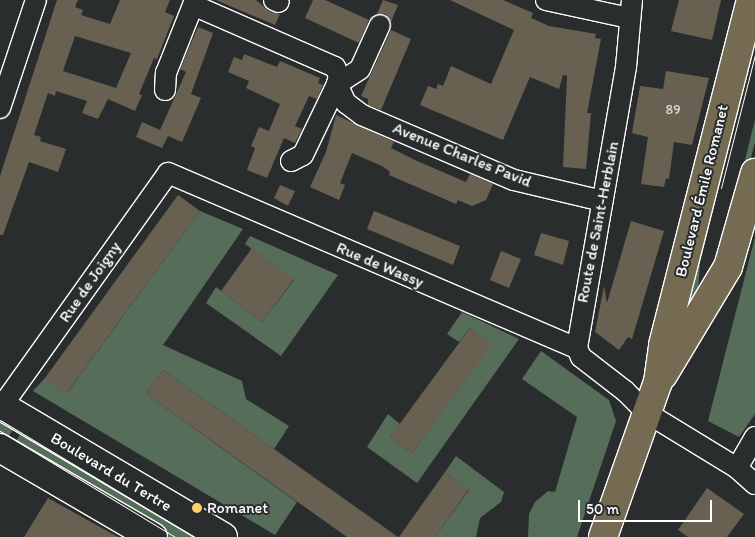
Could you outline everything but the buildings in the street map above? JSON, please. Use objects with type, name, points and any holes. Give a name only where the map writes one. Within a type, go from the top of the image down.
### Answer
[{"type":"main road","name":"Boulevard Émile Romanet","points":[[658,382],[663,345],[751,0]]},
{"type":"main road","name":"Boulevard Émile Romanet","points":[[603,537],[658,382],[728,267],[755,174]]},
{"type":"main road","name":"Boulevard du Tertre","points":[[1,406],[223,537]]},
{"type":"main road","points":[[0,448],[153,537]]},
{"type":"street","points":[[0,108],[36,0]]},
{"type":"street","points":[[546,0],[630,9]]},
{"type":"street","name":"Avenue Charles Pavid","points":[[165,90],[166,73],[194,2],[335,67],[339,76],[337,84],[346,104],[362,115],[514,180],[603,201]]},
{"type":"street","name":"Route de Saint-Herblain","points":[[577,348],[626,67],[630,9]]},
{"type":"street","points":[[291,161],[303,155],[337,84],[360,69],[380,26]]},
{"type":"street","name":"Rue de Joigny","points":[[1,406],[168,173],[184,180]]},
{"type":"street","name":"Rue de Wassy","points":[[184,180],[577,348]]},
{"type":"street","points":[[577,348],[580,357],[626,391],[647,413],[737,468],[755,484]]},
{"type":"street","points":[[737,468],[755,436]]},
{"type":"green space","points":[[755,20],[755,45],[700,263],[697,305],[678,339]]},
{"type":"green space","points":[[755,119],[755,142],[729,245],[737,193]]},
{"type":"green space","points":[[200,211],[243,229],[163,345],[242,381],[246,399],[289,426],[274,449],[163,370],[146,394],[297,502],[275,535],[33,391],[45,378],[67,393]]},
{"type":"green space","points":[[250,236],[338,275],[281,356],[206,303],[216,287],[262,322],[294,280],[245,244]]},
{"type":"green space","points":[[755,237],[755,414],[739,437],[708,421]]},
{"type":"green space","points":[[462,312],[519,339],[417,483],[367,447],[388,414],[400,424],[390,437],[412,453],[491,344],[470,328],[459,342],[447,334]]},
{"type":"green space","points":[[541,351],[609,400],[616,421],[577,537],[528,537],[529,514],[535,502],[548,491],[555,492],[577,417],[522,379]]},
{"type":"green space","points":[[0,410],[18,421],[6,441],[0,437]]},
{"type":"green space","points":[[25,426],[211,537],[164,537],[13,446]]},
{"type":"green space","points":[[456,456],[504,492],[501,502],[480,518],[476,537],[435,537],[469,490],[445,472]]},
{"type":"tram line","points":[[721,188],[755,55]]},
{"type":"tram line","points":[[0,420],[194,537]]},
{"type":"tram line","points":[[0,431],[175,537]]},
{"type":"place","name":"Romanet","points":[[197,508]]}]
